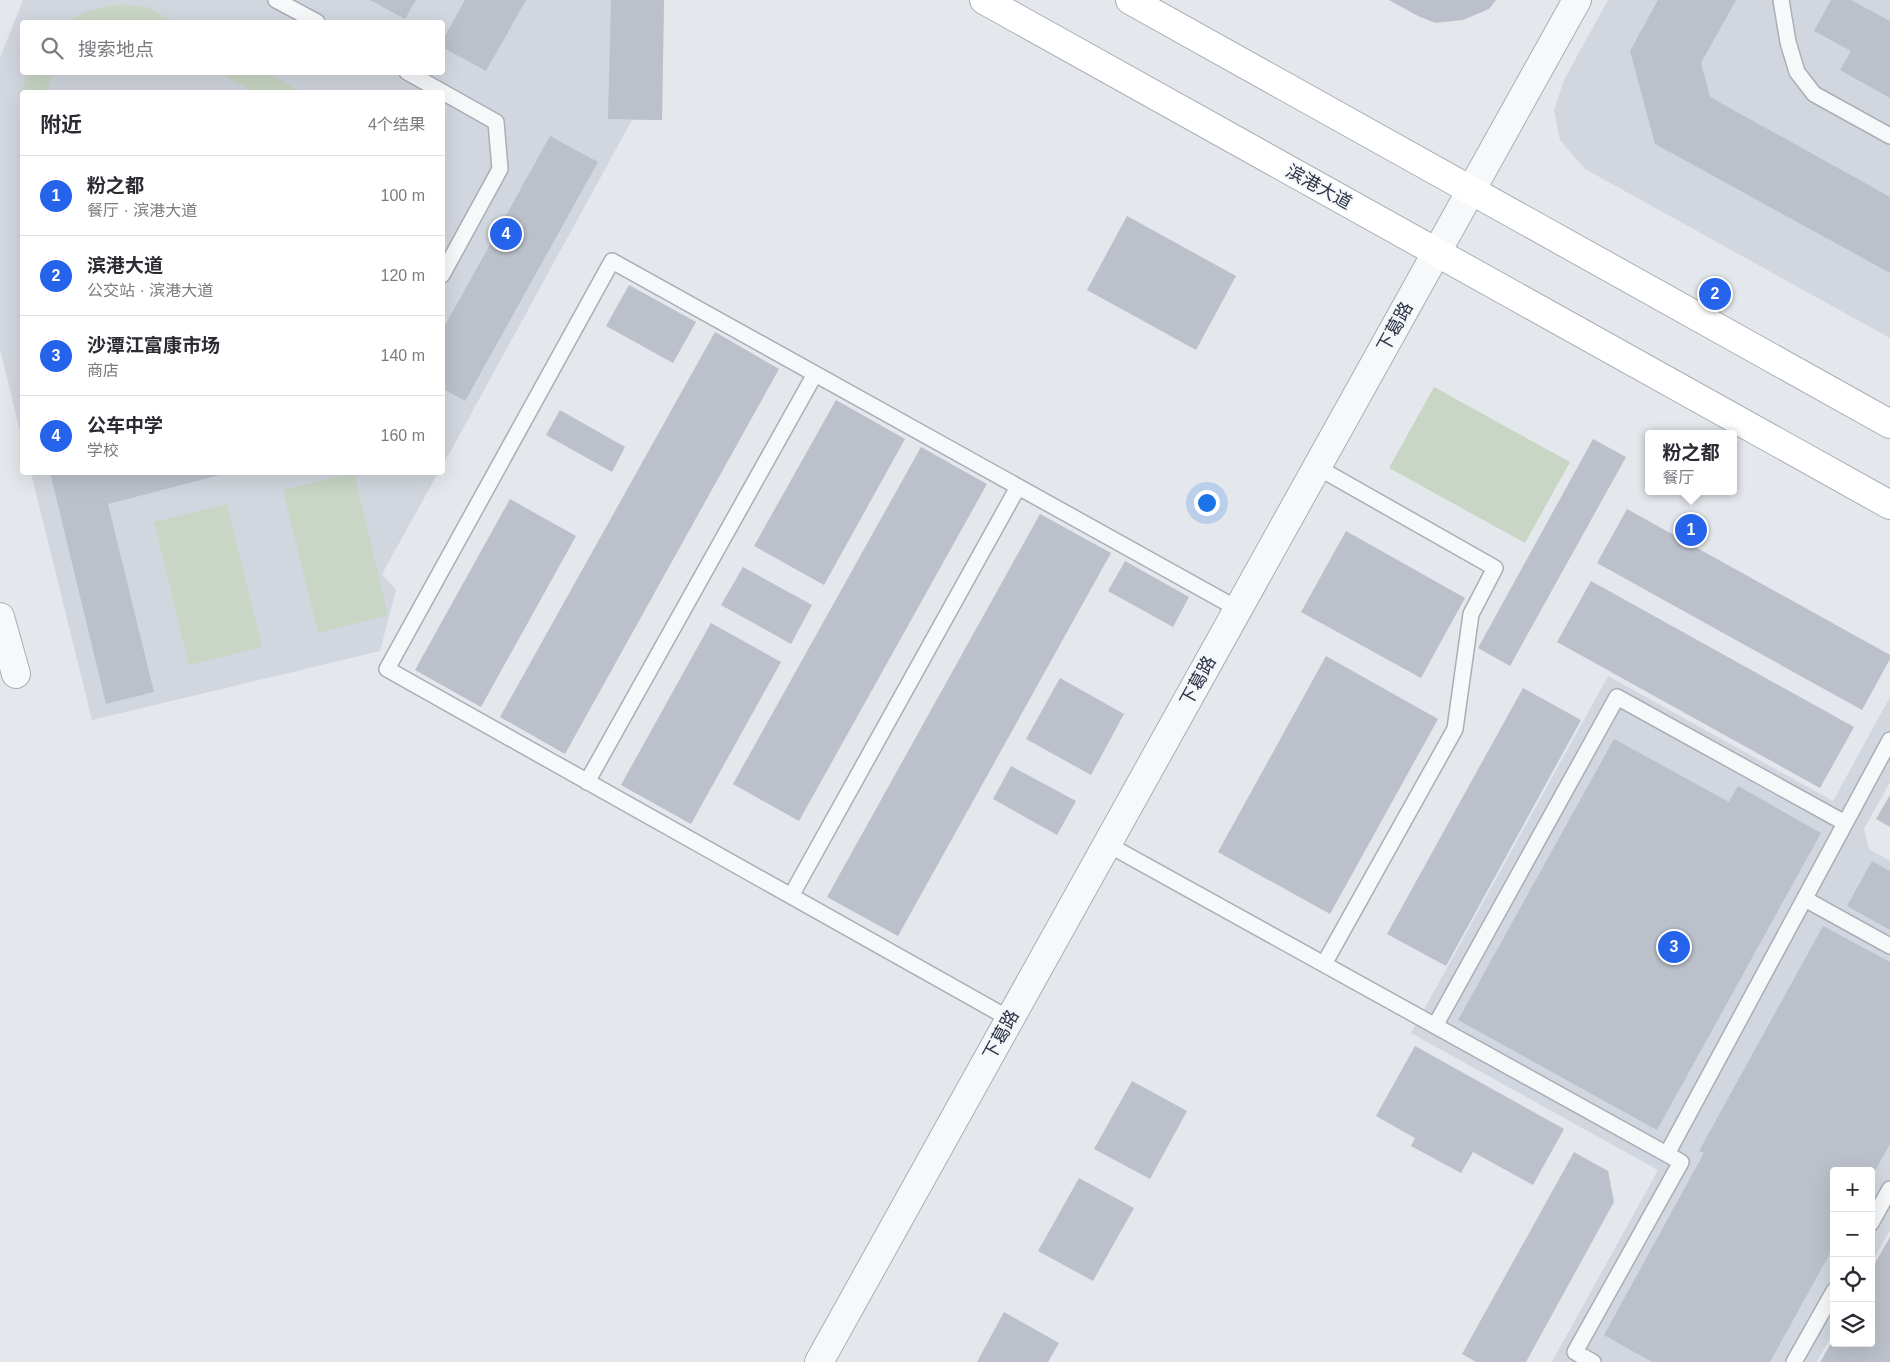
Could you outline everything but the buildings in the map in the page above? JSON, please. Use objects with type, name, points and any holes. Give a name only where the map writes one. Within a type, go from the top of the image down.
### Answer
[{"type":"main road","name":"滨港大道","points":[[984,0],[1890,505]]},
{"type":"main road","points":[[1130,0],[1890,424]]},
{"type":"street","name":"下葛路","points":[[819,1362],[1577,0]]},
{"type":"street","points":[[0,619],[16,674]]},
{"type":"lane","points":[[276,0],[312,20]]},
{"type":"lane","points":[[1781,0],[1788,42],[1797,72],[1814,94],[1890,136]]},
{"type":"lane","points":[[411,75],[438,90]]},
{"type":"lane","points":[[445,94],[496,122],[500,169],[445,270]]},
{"type":"lane","points":[[1010,1018],[387,669],[612,261],[1238,608]]},
{"type":"lane","points":[[588,782],[815,374]]},
{"type":"lane","points":[[1317,467],[1496,568],[1471,614],[1454,729],[1324,964]]},
{"type":"lane","points":[[792,896],[1018,486]]},
{"type":"lane","points":[[1434,1026],[1616,697],[1845,823]]},
{"type":"lane","points":[[1667,1154],[1890,740]]},
{"type":"lane","points":[[1107,844],[1681,1162],[1576,1352],[1593,1362]]},
{"type":"lane","points":[[1805,899],[1890,946]]},
{"type":"lane","points":[[1875,1216],[1890,1189]]},
{"type":"lane","points":[[1794,1362],[1830,1298]]},
{"type":"shaded area","points":[[23,0],[664,0],[662,120],[632,120],[445,461],[445,90],[20,90],[20,432],[0,349],[0,58]]},
{"type":"shaded area","points":[[1608,0],[1890,0],[1890,338],[1585,169],[1560,140],[1554,110],[1564,80]]},
{"type":"shaded area","points":[[31,475],[437,475],[382,574],[396,590],[380,651],[92,720]]},
{"type":"shaded area","points":[[1608,676],[1833,801],[1890,697],[1890,782],[1864,829],[1869,849],[1890,861],[1890,1230],[1875,1257],[1875,1167],[1830,1167],[1830,1338],[1817,1362],[1552,1362],[1658,1170],[1411,1033]]},
{"type":"green space","points":[[121,4],[147,7],[172,20],[70,20],[79,15]]},
{"type":"green space","points":[[26,75],[53,75],[47,90],[22,90]]},
{"type":"green space","points":[[222,75],[271,75],[299,90],[250,90]]},
{"type":"green space","points":[[1434,387],[1570,462],[1525,543],[1389,468]]},
{"type":"green space","points":[[346,475],[354,475],[388,615],[318,633],[283,490]]},
{"type":"green space","points":[[227,504],[262,647],[189,665],[154,522]]},
{"type":"place","name":"公车中学","points":[[506,234]]},
{"type":"place","name":"滨港大道","points":[[1715,294]]},
{"type":"place","name":"粉之都","points":[[1691,530]]},
{"type":"place","name":"沙潭江富康市场","points":[[1674,947]]}]
